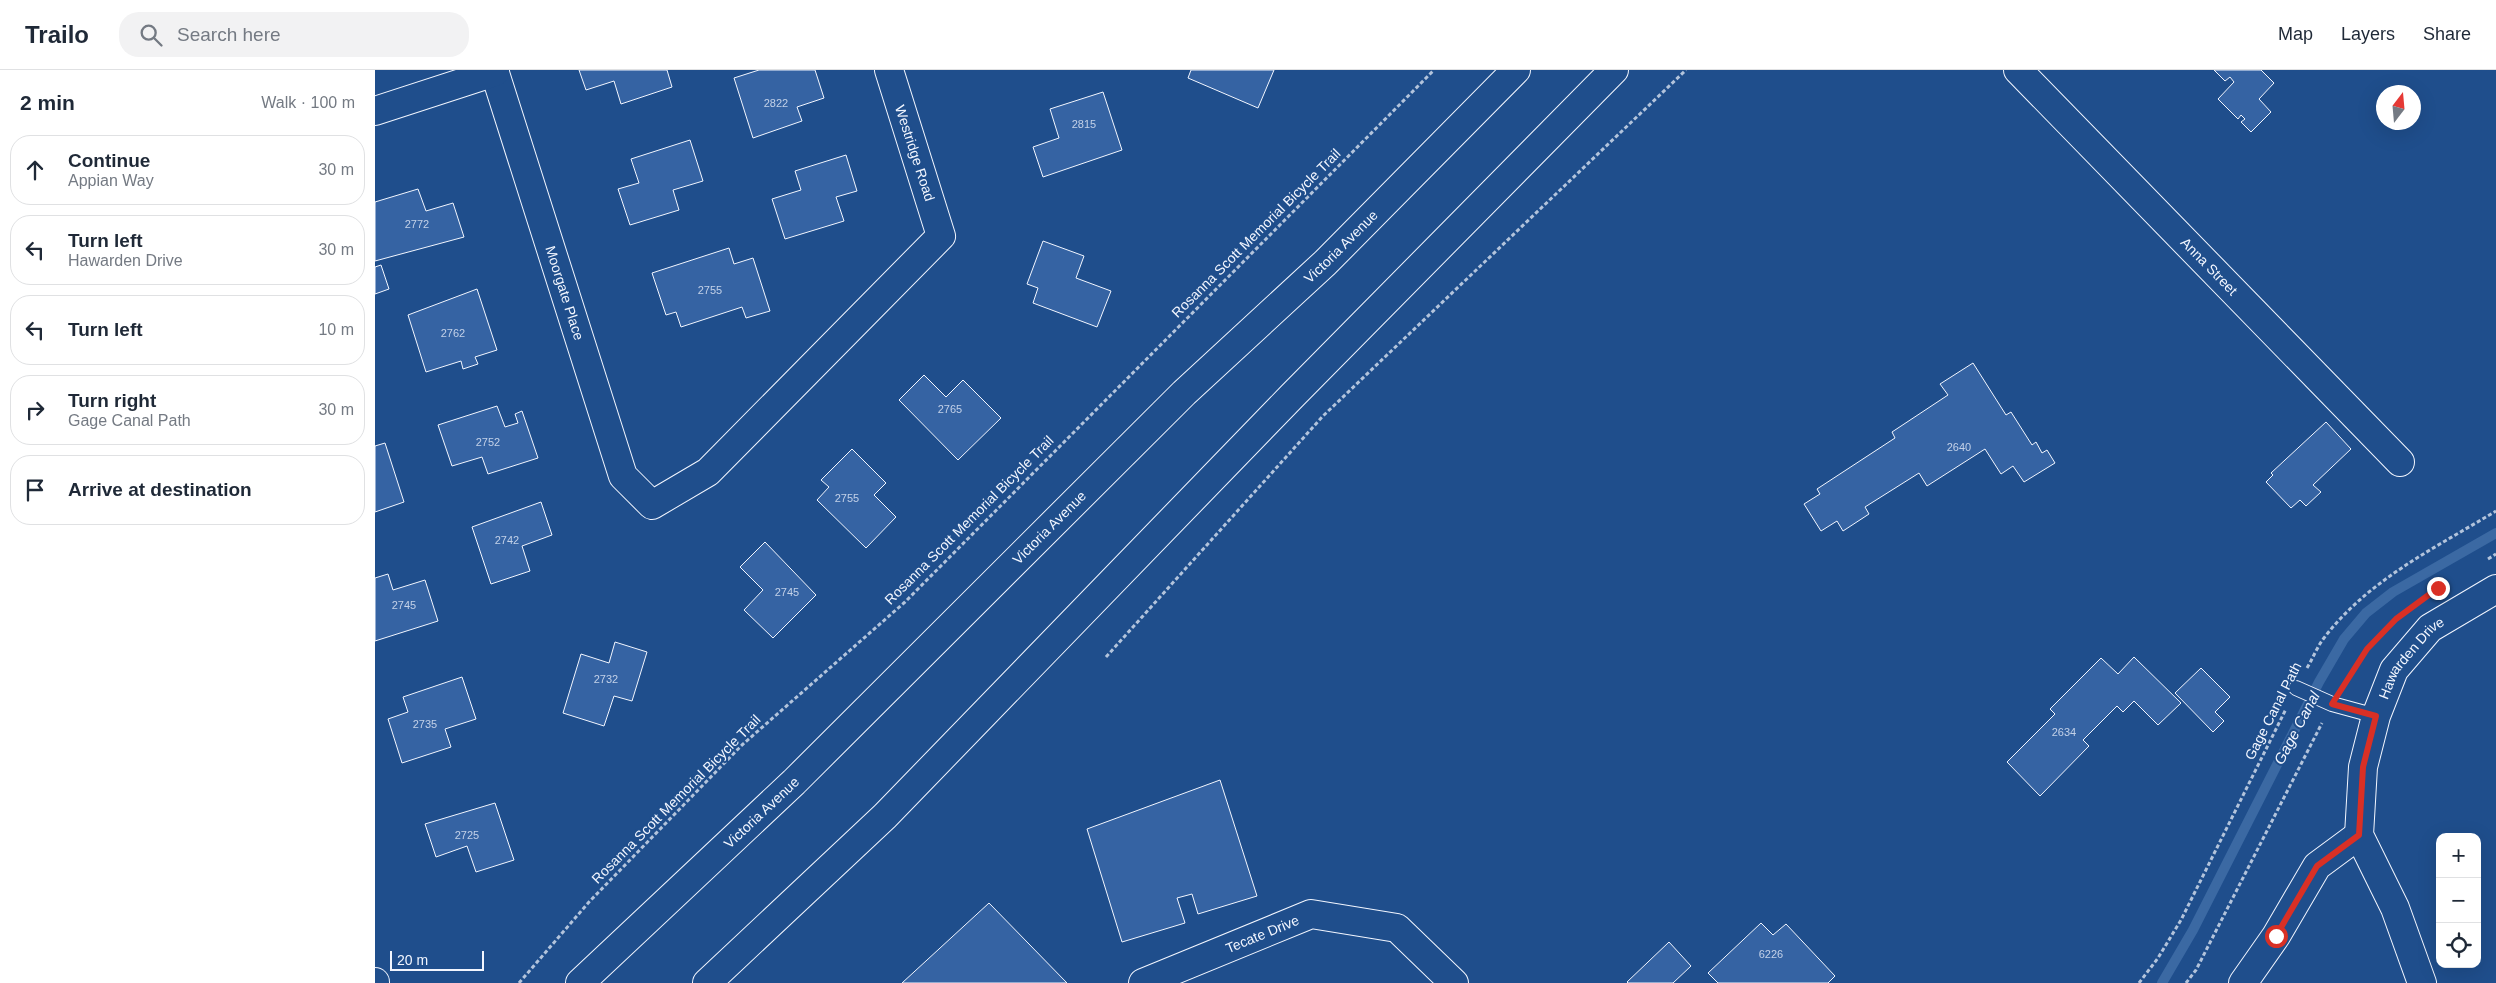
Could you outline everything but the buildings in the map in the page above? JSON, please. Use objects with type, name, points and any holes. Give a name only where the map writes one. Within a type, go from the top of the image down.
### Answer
[{"type":"street","name":"Westridge Road","points":[[652,505],[708,472],[941,236],[889,70]]},
{"type":"street","name":"Victoria Avenue","points":[[580,983],[794,782],[1050,529],[1184,393],[1325,263],[1516,70]]},
{"type":"street","points":[[707,983],[885,816],[1292,396],[1614,70]]},
{"type":"street","name":"Anna Street","points":[[2018,70],[2400,462]]},
{"type":"street","points":[[375,111],[494,71]]},
{"type":"street","name":"Moorgate Place","points":[[494,71],[623,476],[652,505]]},
{"type":"street","name":"Hawarden Drive","points":[[2422,983],[2395,908],[2359,835],[2363,767],[2376,716],[2394,670],[2430,628],[2496,589]]},
{"type":"street","points":[[2243,983],[2276,936],[2317,866],[2359,835]]},
{"type":"street","name":"Tecate Drive","points":[[1143,983],[1311,914],[1397,928],[1454,983]]},
{"type":"lane","points":[[2296,688],[2328,702],[2376,716]]},
{"type":"path","name":"Rosanna Scott Memorial Bicycle Trail","points":[[519,983],[589,902],[742,745],[905,602],[1434,70]]},
{"type":"path","points":[[1106,656],[1323,416],[1686,70]]},
{"type":"path","name":"Gage Canal Path","points":[[2139,983],[2158,958],[2181,920],[2296,688],[2323,639],[2340,619],[2382,580],[2496,511]]},
{"type":"path","points":[[2479,564],[2496,554]]},
{"type":"path","points":[[2186,983],[2196,970],[2328,702],[2367,649],[2396,619]]},
{"type":"waterway","name":"Gage Canal","points":[[2162,983],[2193,930],[2319,682],[2344,639],[2366,613],[2393,592],[2496,533]]},
{"type":"route","points":[[2276,936],[2317,866],[2359,835],[2363,767],[2376,716],[2332,704],[2367,649],[2396,619],[2438,588]]}]
